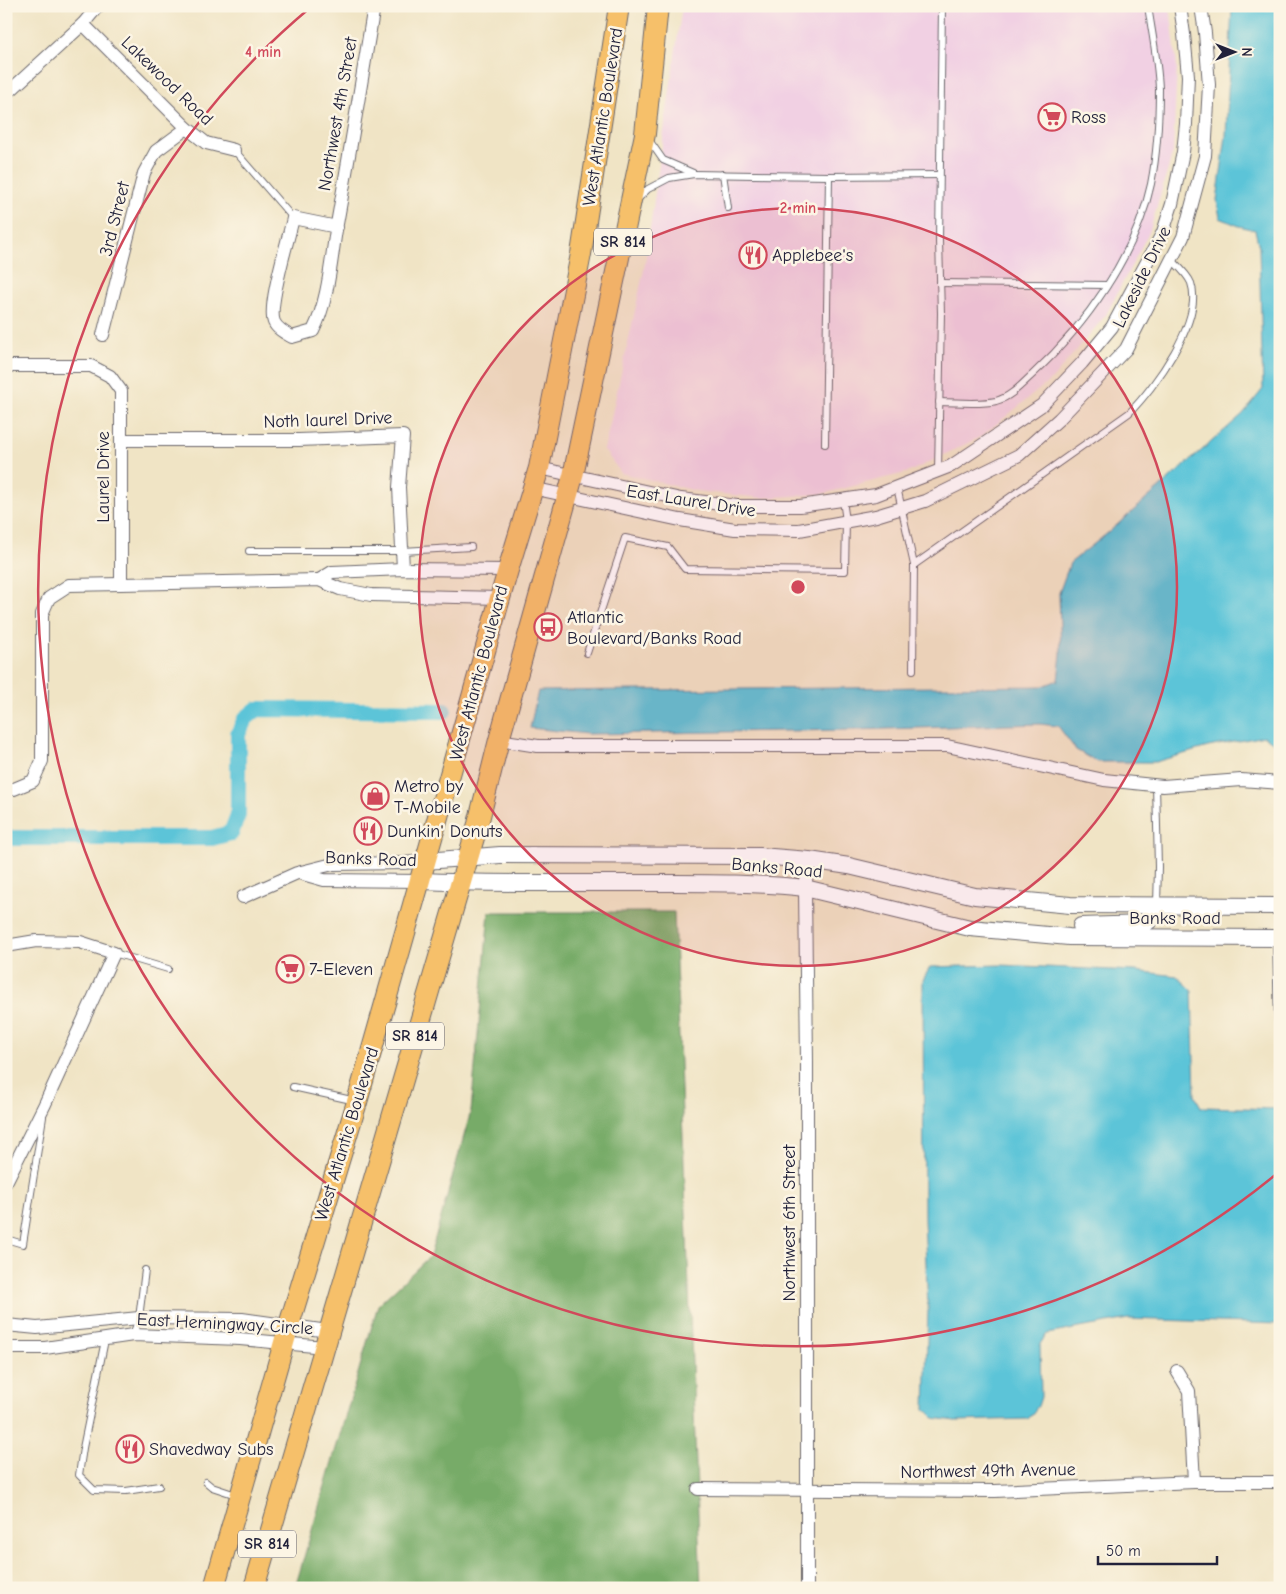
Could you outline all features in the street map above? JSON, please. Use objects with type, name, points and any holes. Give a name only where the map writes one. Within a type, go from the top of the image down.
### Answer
[{"type":"main road","name":"West Atlantic Boulevard","points":[[214,1588],[287,1334],[357,1102],[508,570],[539,468],[582,254],[620,6]]},
{"type":"main road","name":"West Atlantic Boulevard","points":[[254,1588],[468,858],[499,740],[571,486],[645,134],[658,6]]},
{"type":"street","points":[[6,92],[12,89],[83,24],[98,6]]},
{"type":"street","name":"Northwest 4th Street","points":[[293,218],[273,305],[274,321],[282,332],[292,337],[313,331],[321,316],[374,6]]},
{"type":"street","name":"Lakeside Drive","points":[[1042,405],[1082,363],[1112,327],[1163,232],[1172,204],[1186,124],[1188,76],[1180,6]]},
{"type":"street","name":"Lakeside Drive","points":[[1059,420],[1126,349],[1183,238],[1205,156],[1209,85],[1205,33],[1200,6]]},
{"type":"street","name":"Lakewood Road","points":[[83,24],[187,128],[206,143],[234,150]]},
{"type":"street","name":"3rd Street","points":[[103,335],[144,173],[156,151],[187,128]]},
{"type":"street","points":[[293,218],[337,227]]},
{"type":"street","name":"Laurel Drive","points":[[6,366],[91,366],[110,376],[121,391],[121,583]]},
{"type":"street","name":"East Laurel Drive","points":[[532,488],[571,486],[738,506],[800,506],[876,495],[951,466],[1042,405]]},
{"type":"street","name":"East Laurel Drive","points":[[539,468],[571,486],[680,520],[735,529],[798,530],[876,516],[925,501],[1019,455],[1059,420]]},
{"type":"street","name":"Noth laurel Drive","points":[[121,440],[299,440],[403,436],[399,487],[403,569]]},
{"type":"street","points":[[319,580],[332,572],[403,569],[508,570]]},
{"type":"street","points":[[6,789],[14,789],[33,781],[42,761],[42,614],[48,598],[69,584],[319,580],[340,589],[372,595],[500,598]]},
{"type":"street","points":[[499,740],[538,746],[947,746],[1104,780],[1156,785],[1240,780],[1280,783]]},
{"type":"street","name":"Banks Road","points":[[243,897],[297,873],[333,864],[403,863],[500,855],[705,854],[809,860],[872,871],[975,896],[1070,905],[1280,906]]},
{"type":"street","name":"Northwest 6th Street","points":[[807,1588],[807,1062],[805,888],[809,860]]},
{"type":"street","name":"Banks Road","points":[[297,873],[324,880],[420,880],[492,884],[754,884],[805,888],[970,928],[1069,937],[1278,938]]},
{"type":"street","points":[[992,930],[1040,923],[1060,926],[1145,924],[1151,919],[1157,906]]},
{"type":"street","points":[[6,946],[36,941],[80,942],[114,953],[45,1104],[6,1182]]},
{"type":"street","name":"East Hemingway Circle","points":[[6,1326],[38,1328],[139,1318],[242,1319],[287,1334],[326,1339]]},
{"type":"street","name":"East Hemingway Circle","points":[[6,1348],[45,1348],[133,1335],[287,1334],[326,1339]]},
{"type":"street","points":[[1177,1371],[1189,1391],[1194,1482]]},
{"type":"street","name":"Northwest 49th Avenue","points":[[698,1489],[995,1490],[1194,1482],[1280,1482]]},
{"type":"lane","points":[[938,471],[940,283],[938,241],[942,6]]},
{"type":"lane","points":[[939,402],[997,401],[1014,392],[1050,358],[1087,315],[1107,285],[1138,224],[1151,184],[1159,88],[1148,6]]},
{"type":"lane","points":[[645,134],[663,160],[694,174]]},
{"type":"lane","points":[[234,150],[293,218]]},
{"type":"lane","points":[[630,208],[648,189],[659,182],[668,178],[694,174],[939,176]]},
{"type":"lane","points":[[723,174],[728,208]]},
{"type":"lane","points":[[825,444],[829,176]]},
{"type":"lane","points":[[914,565],[1129,413],[1144,398],[1184,335],[1192,312],[1194,294],[1190,281],[1172,260]]},
{"type":"lane","points":[[940,283],[1107,285]]},
{"type":"lane","points":[[897,487],[914,565],[913,670]]},
{"type":"lane","points":[[587,653],[625,538],[668,547],[685,569],[845,571],[846,521],[843,500]]},
{"type":"lane","points":[[249,551],[403,551],[471,547]]},
{"type":"lane","points":[[1156,785],[1157,906]]},
{"type":"lane","points":[[1278,938],[1278,1024],[1280,1024]]},
{"type":"lane","points":[[114,953],[168,969]]},
{"type":"lane","points":[[293,1087],[357,1102]]},
{"type":"lane","points":[[6,1239],[23,1244],[45,1104]]},
{"type":"lane","points":[[133,1335],[139,1318],[145,1270]]},
{"type":"lane","points":[[105,1340],[79,1475],[94,1490],[126,1490],[159,1486]]},
{"type":"lane","points":[[206,1482],[212,1487],[240,1497]]},
{"type":"shaded area","points":[[682,6],[1170,6],[1177,66],[1173,152],[1150,230],[1106,315],[1053,378],[982,436],[909,472],[822,494],[762,498],[697,491],[621,473],[604,450],[644,270]]},
{"type":"green space","points":[[489,912],[674,912],[701,1588],[295,1588],[378,1305],[430,1256],[471,1111]]},
{"type":"water","points":[[1232,6],[1280,6],[1280,747],[1264,736],[1208,747],[1155,762],[1098,762],[1076,750],[1058,726],[1040,724],[854,730],[587,734],[530,728],[538,691],[1043,686],[1058,680],[1061,654],[1059,593],[1070,563],[1109,532],[1243,414],[1263,389],[1259,247],[1255,230],[1220,218],[1217,200],[1226,136]]},
{"type":"water","points":[[1000,965],[1135,971],[1177,976],[1192,990],[1195,1096],[1201,1107],[1280,1109],[1280,1324],[1128,1319],[1047,1334],[1040,1344],[1041,1397],[1038,1406],[1028,1419],[955,1421],[934,1418],[925,1409],[928,1308],[924,1219],[923,980],[930,967]]},
{"type":"waterway","points":[[6,838],[212,838],[231,833],[238,815],[238,734],[245,719],[257,709],[444,711]]},
{"type":"place","name":"Ross","points":[[1052,117]]},
{"type":"place","name":"Applebee's","points":[[753,255]]},
{"type":"place","name":"Atlantic Boulevard/Banks Road","points":[[548,627]]},
{"type":"place","name":"Metro by T-Mobile","points":[[375,796]]},
{"type":"place","name":"Dunkin' Donuts","points":[[368,831]]},
{"type":"place","name":"7-Eleven","points":[[290,969]]},
{"type":"place","name":"Shavedway Subs","points":[[130,1449]]}]
